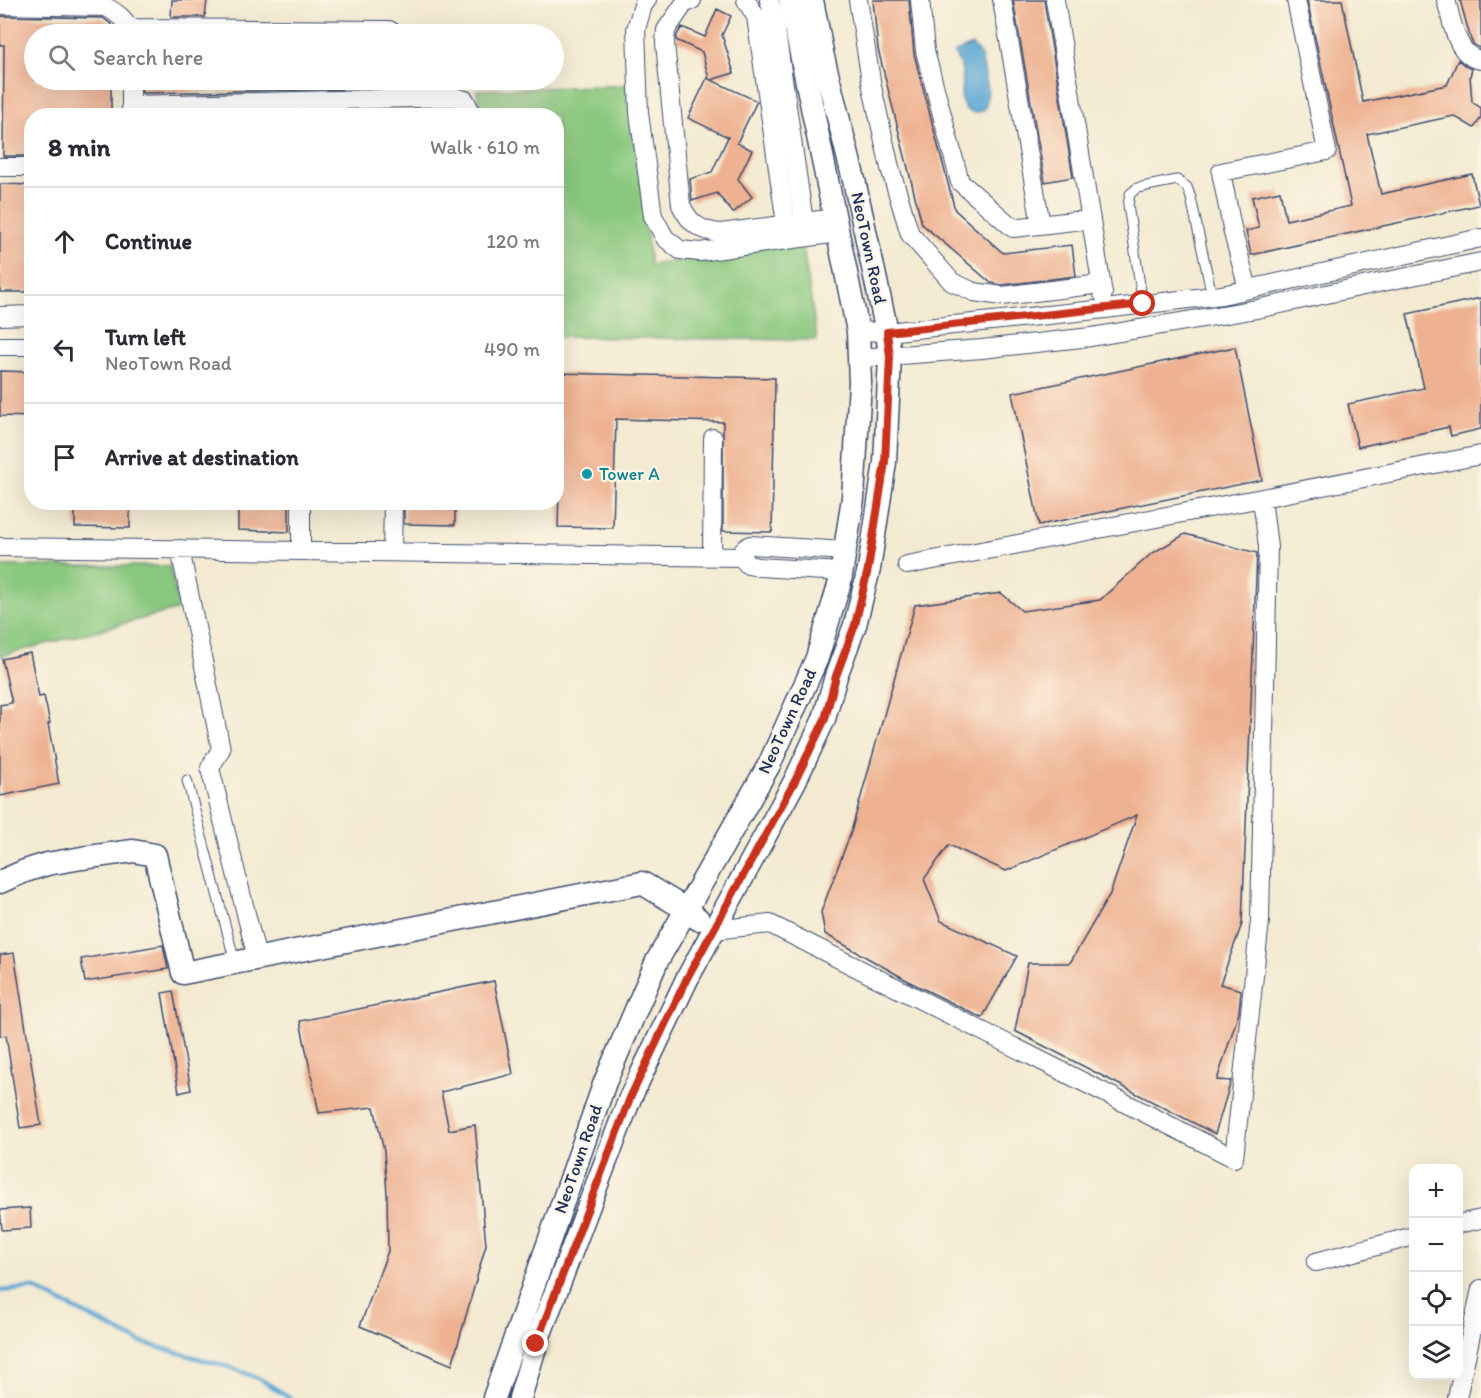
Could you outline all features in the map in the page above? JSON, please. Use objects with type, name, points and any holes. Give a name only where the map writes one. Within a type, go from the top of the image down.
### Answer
[{"type":"street","points":[[647,0],[643,5],[636,29],[639,113],[653,216],[665,238],[680,250],[700,252],[837,226]]},
{"type":"street","points":[[692,0],[684,4],[666,30],[665,43],[681,205],[685,214],[700,229],[721,233],[795,223],[837,226]]},
{"type":"street","points":[[746,0],[756,17],[795,223]]},
{"type":"street","points":[[769,0],[774,17],[795,223]]},
{"type":"street","name":"NeoTown Road","points":[[494,1398],[605,1082],[657,961],[774,754],[817,658],[840,582],[853,498],[860,383],[858,331],[790,0]]},
{"type":"street","name":"NeoTown Road","points":[[520,1398],[536,1344],[630,1098],[687,978],[795,781],[825,719],[836,676],[855,625],[868,569],[885,462],[890,357],[887,332],[854,180],[823,57],[812,0]]},
{"type":"street","points":[[858,0],[874,99],[890,168],[910,234],[952,282],[974,292],[1002,296],[1103,295],[1143,304],[1212,296],[1248,289],[1481,238]]},
{"type":"street","points":[[920,0],[925,51],[960,182],[1013,228],[1091,219]]},
{"type":"street","points":[[1002,0],[1041,225]]},
{"type":"street","points":[[1055,0],[1103,295]]},
{"type":"street","points":[[1248,289],[1233,233],[1221,172],[1327,151],[1296,0]]},
{"type":"street","points":[[1446,0],[1458,41],[1472,58],[1481,60]]},
{"type":"street","points":[[0,5],[106,7],[120,15],[126,24]]},
{"type":"street","points":[[131,90],[131,108]]},
{"type":"street","points":[[397,90],[397,98]]},
{"type":"street","points":[[175,108],[454,97],[465,100],[469,108]]},
{"type":"street","points":[[0,167],[24,167]]},
{"type":"street","points":[[859,358],[982,349],[1091,337],[1257,309],[1481,262]]},
{"type":"street","points":[[858,331],[887,332],[1103,295]]},
{"type":"street","points":[[0,316],[24,315]]},
{"type":"street","points":[[0,346],[24,346]]},
{"type":"street","points":[[712,557],[713,438]]},
{"type":"street","points":[[907,565],[1481,455]]},
{"type":"street","points":[[0,882],[47,864],[133,851],[155,855],[183,973],[642,883],[687,910],[713,930],[770,924],[1234,1158],[1260,921],[1268,546],[1262,498]]},
{"type":"street","points":[[301,510],[301,551]]},
{"type":"street","points":[[392,552],[393,510]]},
{"type":"street","points":[[0,547],[741,557],[748,565],[759,567],[843,561]]},
{"type":"street","points":[[180,549],[221,749],[210,768],[246,960]]},
{"type":"street","points":[[1463,1223],[1481,1219]]},
{"type":"street","points":[[1316,1262],[1409,1237]]},
{"type":"street","points":[[1457,1398],[1481,1289]]},
{"type":"lane","points":[[1143,304],[1128,205],[1130,194],[1137,188],[1177,180],[1187,187],[1191,198],[1212,296]]},
{"type":"lane","points":[[187,780],[246,960]]},
{"type":"green space","points":[[630,85],[650,265],[802,241],[817,340],[564,337],[564,108],[480,108],[477,90],[564,90],[564,87]]},
{"type":"green space","points":[[0,566],[170,566],[179,609],[0,656]]},
{"type":"water","points":[[972,45],[981,56],[988,89],[986,106],[983,110],[974,113],[964,106],[962,101],[962,71],[954,53]]},
{"type":"building","points":[[172,0],[207,0],[205,17],[171,17]]},
{"type":"building","points":[[873,0],[909,0],[914,54],[955,210],[1003,253],[1072,245],[1076,276],[1002,285],[991,283],[922,224],[878,49]]},
{"type":"building","points":[[1013,0],[1044,0],[1073,177],[1045,182]]},
{"type":"building","points":[[1307,0],[1342,0],[1363,102],[1447,85],[1458,60],[1472,69],[1470,76],[1472,102],[1481,108],[1481,118],[1474,128],[1454,116],[1367,134],[1381,194],[1472,174],[1479,205],[1251,255],[1246,231],[1259,228],[1252,197],[1280,191],[1286,220],[1351,206]]},
{"type":"building","points":[[1460,0],[1481,0],[1481,49],[1471,40]]},
{"type":"building","points":[[717,9],[731,16],[722,35],[734,73],[711,80],[757,101],[737,143],[752,150],[738,179],[752,197],[733,213],[717,193],[692,201],[690,179],[712,172],[728,137],[688,118],[707,78],[709,79],[702,52],[676,40],[682,27],[705,37]]},
{"type":"building","points":[[0,16],[103,18],[111,24],[24,24],[24,90],[111,90],[111,108],[24,108],[24,156],[3,156],[4,45],[0,45]]},
{"type":"building","points":[[142,90],[292,90],[142,93]]},
{"type":"building","points":[[0,184],[24,185],[24,292],[0,292]]},
{"type":"building","points":[[1481,298],[1481,429],[1451,436],[1449,427],[1358,447],[1348,404],[1424,388],[1407,314]]},
{"type":"building","points":[[1235,347],[1262,480],[1039,525],[1012,393]]},
{"type":"building","points":[[0,371],[24,372],[24,417],[0,416]]},
{"type":"building","name":"Tower A","points":[[564,373],[775,378],[772,532],[723,531],[723,422],[616,419],[613,528],[558,527],[558,510],[564,510]]},
{"type":"building","points":[[75,510],[130,510],[130,528],[75,527]]},
{"type":"building","points":[[238,510],[289,510],[289,532],[238,530]]},
{"type":"building","points":[[404,510],[455,510],[455,525],[404,524]]},
{"type":"building","points":[[1185,534],[1257,553],[1242,924],[1220,984],[1241,990],[1239,1012],[1217,1080],[1231,1081],[1215,1134],[1015,1031],[1028,963],[1070,963],[1110,894],[1137,815],[1006,871],[949,845],[924,879],[941,921],[1017,956],[982,1018],[912,983],[825,934],[821,912],[851,832],[915,605],[1001,593],[1022,611],[1100,600],[1151,554]]},
{"type":"building","points":[[30,653],[39,697],[44,696],[50,723],[48,724],[59,784],[0,796],[0,705],[12,703],[2,659]]},
{"type":"building","points":[[163,945],[168,969],[85,982],[81,959]]},
{"type":"building","points":[[14,953],[41,1125],[20,1128],[6,1035],[0,1036],[0,955]]},
{"type":"building","points":[[494,981],[513,1074],[441,1092],[449,1130],[475,1125],[486,1245],[452,1365],[360,1326],[388,1251],[384,1151],[374,1107],[319,1113],[300,1021]]},
{"type":"building","points":[[173,991],[191,1090],[179,1093],[162,993]]},
{"type":"building","points":[[30,1208],[31,1228],[2,1230],[0,1210]]},
{"type":"waterway","points":[[0,1291],[33,1288],[140,1342],[229,1367],[260,1379],[290,1398]]},
{"type":"place","name":"Tower A","points":[[587,474]]},
{"type":"route","points":[[536,1344],[630,1098],[687,978],[795,781],[825,719],[836,676],[855,625],[868,569],[885,462],[890,357],[887,332],[1143,304]]}]
